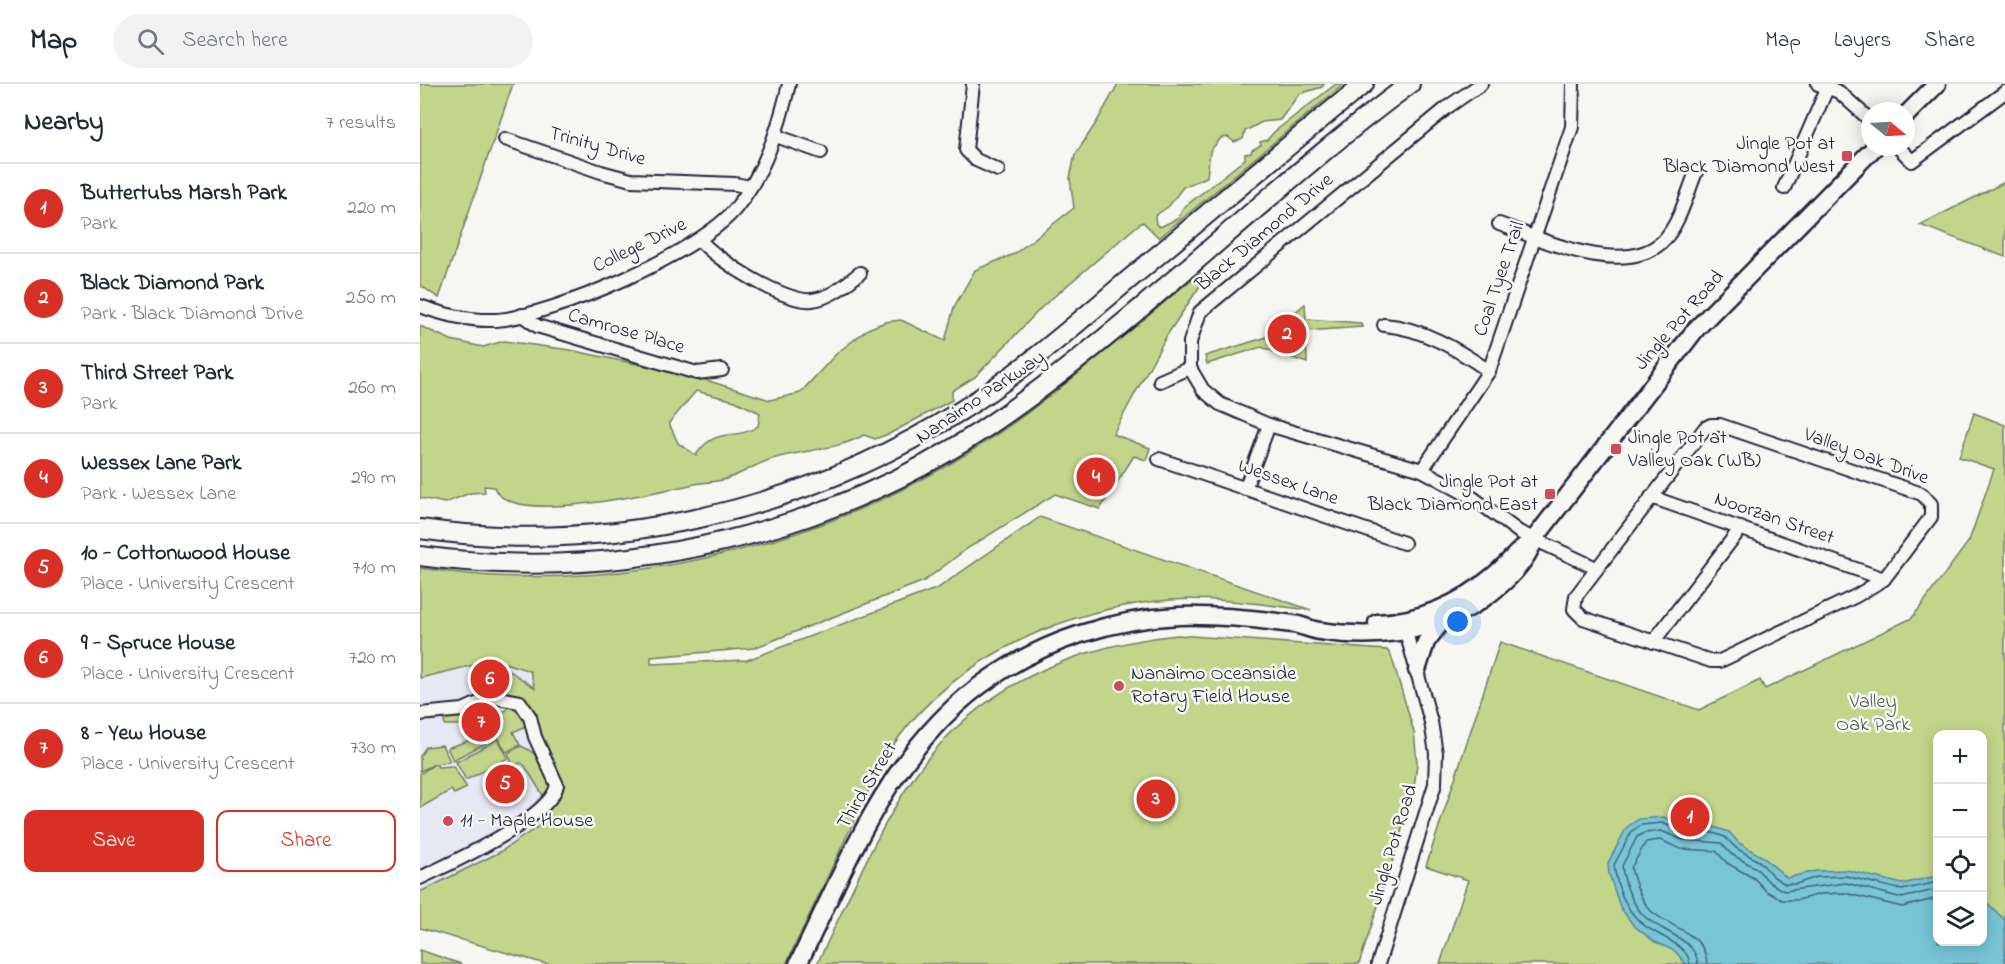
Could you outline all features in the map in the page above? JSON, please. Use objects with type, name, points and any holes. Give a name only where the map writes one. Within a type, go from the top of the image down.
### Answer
[{"type":"highway","name":"Nanaimo Parkway","points":[[420,529],[529,536],[580,535],[647,528],[706,517],[763,502],[821,482],[874,459],[963,410],[1024,366],[1364,84]]},
{"type":"highway","name":"Nanaimo Parkway","points":[[420,556],[526,564],[586,562],[645,556],[712,544],[770,529],[882,486],[963,442],[1038,390],[1410,84]]},
{"type":"main road","points":[[1915,106],[1937,84]]},
{"type":"main road","name":"Jingle Pot Road","points":[[1404,626],[1468,594],[1495,575],[1519,548],[1534,538],[1696,329],[1866,156]]},
{"type":"main road","name":"Jingle Pot Road","points":[[1404,626],[1442,621],[1469,608],[1497,588],[1528,556],[1534,538]]},
{"type":"main road","name":"Third Street","points":[[798,964],[875,808],[896,772],[945,715],[994,676],[1059,642],[1130,622],[1187,616],[1296,624],[1318,622],[1404,626]]},
{"type":"main road","points":[[1417,670],[1426,642],[1442,621]]},
{"type":"street","name":"College Drive","points":[[420,306],[466,318],[497,320],[522,315],[611,283],[700,240],[733,212],[750,187],[776,136],[789,84]]},
{"type":"street","points":[[973,84],[966,150],[976,160],[998,170]]},
{"type":"street","name":"Black Diamond Drive","points":[[1190,368],[1190,342],[1200,312],[1449,106],[1481,84]]},
{"type":"street","name":"Coal Tyee Trail","points":[[1422,470],[1489,371],[1572,127],[1573,84]]},
{"type":"street","points":[[1784,188],[1825,85],[1839,92],[1861,112]]},
{"type":"street","points":[[1907,156],[1912,161],[2005,92]]},
{"type":"street","points":[[776,136],[821,152]]},
{"type":"street","name":"Trinity Drive","points":[[505,139],[631,180],[735,184],[750,187]]},
{"type":"street","points":[[1499,224],[1581,253],[1628,258],[1662,242],[1675,222],[1696,172]]},
{"type":"street","points":[[700,240],[711,254],[798,299],[813,300],[826,296],[860,273]]},
{"type":"street","name":"Camrose Place","points":[[522,315],[537,326],[698,373],[722,370]]},
{"type":"street","points":[[1384,324],[1413,331],[1460,351],[1489,371]]},
{"type":"street","points":[[1160,381],[1190,368],[1203,390],[1220,404],[1269,425],[1422,470],[1473,498],[1519,532],[1596,568]]},
{"type":"street","points":[[1245,489],[1269,425]]},
{"type":"street","name":"Valley Oak Drive","points":[[1716,425],[1922,494],[1931,504],[1931,517],[1884,579],[1856,596],[1720,661],[1711,661],[1582,618],[1575,609],[1576,596],[1596,568],[1706,428],[1716,425]]},
{"type":"street","name":"Wessex Lane","points":[[1159,459],[1404,543]]},
{"type":"street","name":"Noorzan Street","points":[[1652,497],[1884,579]]},
{"type":"street","points":[[1653,642],[1741,528]]},
{"type":"street","name":"Jingle Pot Road","points":[[1378,964],[1435,784],[1435,744],[1404,626]]},
{"type":"street","points":[[420,714],[463,710],[492,697],[520,702],[530,717],[535,737],[557,785],[551,800],[520,824],[420,878]]},
{"type":"shaded area","points":[[420,635],[617,700],[529,957],[420,929]]},
{"type":"green space","points":[[420,84],[513,84],[439,298],[420,285]]},
{"type":"green space","points":[[1118,84],[1324,84],[1322,87],[1299,94],[1280,120],[1262,122],[1245,131],[1243,139],[1234,142],[1228,137],[1221,138],[1210,151],[1207,177],[1183,187],[1169,206],[1155,216],[1156,224],[1160,227],[1179,218],[1183,208],[1245,159],[1245,154],[1251,153],[1261,145],[1260,142],[1267,140],[1274,132],[1336,84],[1344,84],[1159,238],[1143,222],[1138,225],[1043,306],[975,377],[952,391],[952,400],[891,433],[875,439],[864,435],[842,444],[772,459],[722,480],[588,504],[527,505],[505,499],[494,487],[484,486],[485,492],[470,493],[445,503],[420,498],[420,326],[451,340],[483,347],[504,341],[570,350],[693,376],[770,400],[800,393],[837,353],[868,329],[885,322],[901,320],[945,341],[954,307],[975,270],[1014,254],[1074,208],[1070,178],[1075,155]],"holes":[[[696,391],[735,401],[760,413],[758,426],[750,431],[711,440],[696,455],[678,443],[669,423]]]},
{"type":"green space","points":[[2005,182],[2005,257],[1920,225]]},
{"type":"green space","points":[[1203,270],[1202,283],[1167,335],[1113,434],[1150,448],[1146,460],[1134,456],[1100,509],[1055,494],[968,548],[924,581],[754,648],[651,657],[651,664],[747,660],[938,588],[1040,517],[1311,610],[1206,600],[1171,600],[1132,605],[1094,613],[1055,625],[1018,641],[983,661],[950,684],[921,711],[896,741],[872,782],[786,964],[546,964],[420,928],[420,892],[500,852],[549,819],[545,813],[562,794],[560,776],[520,698],[505,693],[507,669],[535,688],[530,671],[495,660],[420,678],[420,568],[496,576],[564,576],[631,571],[699,559],[765,543],[830,521],[892,494],[952,463],[1009,426],[1083,370]]},
{"type":"green space","points":[[1305,304],[1306,319],[1361,323],[1362,327],[1306,331],[1307,363],[1261,347],[1207,364],[1205,356],[1264,338]]},
{"type":"green space","name":"Valley Oak Park","points":[[1974,413],[2005,425],[2005,964],[1440,964],[1468,880],[1426,866],[1500,642],[1699,710],[1760,680],[1765,689],[1912,618],[1969,541],[1994,469],[1959,457]]},
{"type":"green space","points":[[1177,635],[1387,650],[1391,655],[1414,732],[1417,763],[1414,788],[1359,964],[817,964],[875,843],[902,796],[941,743],[969,717],[999,694],[1065,661],[1101,649]]},
{"type":"green space","points":[[509,705],[520,711],[526,726],[513,732],[520,745],[506,752],[498,737],[489,741],[483,730],[494,728],[494,724],[497,723],[496,716],[484,716],[482,708],[488,711],[506,711]]},
{"type":"green space","points":[[472,712],[473,719],[459,725],[445,725],[443,718]]},
{"type":"green space","points":[[482,736],[486,743],[453,760],[447,748]]},
{"type":"green space","points":[[498,739],[508,758],[466,780],[456,762]]},
{"type":"green space","points":[[442,745],[450,761],[436,764],[438,767],[453,766],[467,788],[454,794],[451,790],[420,808],[420,774],[435,764],[420,771],[420,756],[426,747]]},
{"type":"green space","points":[[521,746],[533,753],[545,769],[551,791],[545,799],[525,766],[521,763],[513,766],[508,753]]},
{"type":"green space","points":[[420,950],[461,964],[420,964]]},
{"type":"water","points":[[1664,817],[1685,827],[1714,827],[1729,832],[1739,843],[1763,857],[1787,878],[1816,871],[1847,870],[1902,884],[1933,877],[1933,946],[1987,946],[1987,903],[2005,920],[2005,964],[1686,964],[1675,951],[1655,942],[1634,926],[1620,907],[1609,874],[1608,863],[1627,827],[1639,819]]},
{"type":"place","name":"Jingle Pot at Black Diamond West","points":[[1847,156]]},
{"type":"place","name":"Black Diamond Park","points":[[1287,334]]},
{"type":"place","name":"Jingle Pot at Valley Oak (WB)","points":[[1616,449]]},
{"type":"place","name":"Wessex Lane Park","points":[[1096,477]]},
{"type":"place","name":"Jingle Pot at Black Diamond East","points":[[1550,494]]},
{"type":"place","name":"9 - Spruce House","points":[[490,679]]},
{"type":"place","name":"Nanaimo Oceanside Rotary Field House","points":[[1119,686]]},
{"type":"place","name":"8 - Yew House","points":[[481,722]]},
{"type":"place","name":"10 - Cottonwood House","points":[[505,784]]},
{"type":"place","name":"Third Street Park","points":[[1156,799]]},
{"type":"place","name":"Buttertubs Marsh Park","points":[[1690,817]]},
{"type":"place","name":"11 - Maple House","points":[[448,821]]}]
